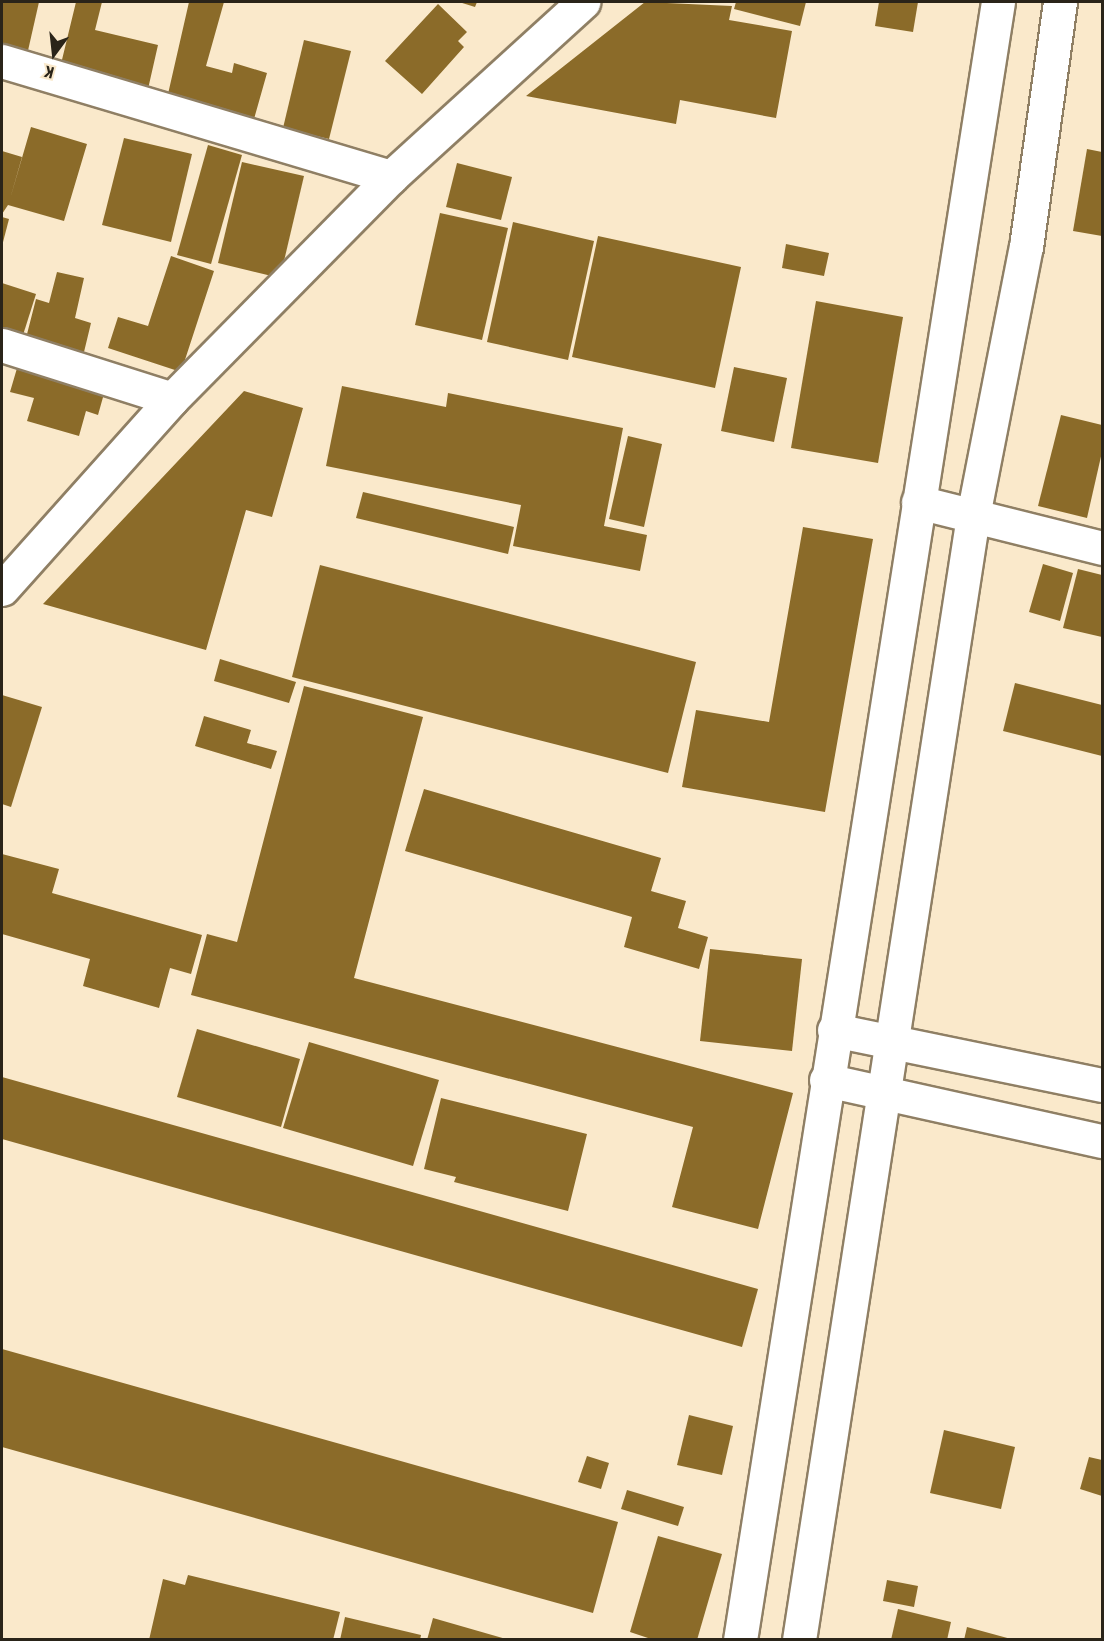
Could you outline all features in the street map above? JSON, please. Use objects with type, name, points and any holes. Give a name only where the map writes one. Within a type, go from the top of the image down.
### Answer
[{"type":"main road","points":[[2,589],[172,399],[391,177],[583,2]]},
{"type":"main road","points":[[740,1640],[826,1080],[998,2]]},
{"type":"main road","points":[[799,1640],[973,516],[1026,247],[1060,2]]},
{"type":"main road","points":[[2,61],[391,177]]},
{"type":"main road","points":[[2,345],[172,399]]},
{"type":"main road","points":[[918,502],[1102,548]]},
{"type":"main road","points":[[834,1030],[1102,1085]]},
{"type":"main road","points":[[826,1080],[1102,1141]]},
{"type":"building","points":[[2,2],[39,2],[27,55],[2,49]]},
{"type":"building","points":[[76,2],[102,2],[95,30],[158,45],[148,89],[60,68]]},
{"type":"building","points":[[189,2],[224,2],[206,66],[232,73],[234,63],[267,73],[254,119],[168,94]]},
{"type":"building","points":[[459,2],[477,2],[475,7]]},
{"type":"building","points":[[645,2],[732,6],[729,20],[792,31],[776,118],[680,100],[676,124],[526,96]]},
{"type":"building","points":[[736,2],[806,2],[800,26],[734,9]]},
{"type":"building","points":[[879,2],[918,2],[913,32],[875,26]]},
{"type":"building","points":[[438,4],[467,32],[458,41],[464,47],[422,94],[385,61]]},
{"type":"building","points":[[304,40],[351,51],[329,139],[283,128]]},
{"type":"building","points":[[31,127],[87,144],[64,221],[8,205],[2,214],[2,151],[22,157],[10,199]]},
{"type":"building","points":[[124,138],[192,154],[171,242],[102,225]]},
{"type":"building","points":[[208,145],[242,155],[211,264],[177,255]]},
{"type":"building","points":[[1087,149],[1102,152],[1102,236],[1073,231]]},
{"type":"building","points":[[242,162],[304,176],[280,278],[218,263]]},
{"type":"building","points":[[457,163],[512,177],[501,220],[446,207]]},
{"type":"building","points":[[440,213],[508,228],[482,340],[415,325]]},
{"type":"building","points":[[2,217],[9,219],[2,246]]},
{"type":"building","points":[[513,222],[594,241],[568,360],[487,342]]},
{"type":"building","points":[[598,236],[741,267],[715,388],[572,357]]},
{"type":"building","points":[[786,244],[829,253],[824,276],[782,268]]},
{"type":"building","points":[[171,256],[214,271],[181,372],[108,348],[118,317],[148,326]]},
{"type":"building","points":[[57,272],[84,278],[75,318],[91,323],[84,352],[26,338],[36,299],[49,303]]},
{"type":"building","points":[[2,283],[36,294],[23,335],[2,329]]},
{"type":"building","points":[[816,301],[903,317],[878,463],[791,448]]},
{"type":"building","points":[[20,358],[107,383],[98,415],[86,411],[79,436],[27,421],[34,398],[10,392]]},
{"type":"building","points":[[734,367],[787,378],[774,442],[721,431]]},
{"type":"building","points":[[342,386],[446,407],[448,393],[623,428],[604,526],[647,535],[640,571],[513,546],[521,505],[326,466]]},
{"type":"building","points":[[244,391],[303,408],[272,517],[246,510],[206,650],[43,604]]},
{"type":"building","points":[[1061,415],[1102,425],[1102,452],[1087,518],[1038,506]]},
{"type":"building","points":[[628,436],[662,444],[644,527],[609,519]]},
{"type":"building","points":[[363,492],[514,527],[508,554],[356,518]]},
{"type":"building","points":[[803,527],[873,539],[825,812],[682,787],[696,710],[769,722]]},
{"type":"building","points":[[1043,564],[1073,573],[1060,621],[1029,612]]},
{"type":"building","points":[[320,565],[696,662],[668,773],[292,677]]},
{"type":"building","points":[[1078,569],[1102,575],[1102,637],[1063,628]]},
{"type":"building","points":[[220,659],[296,682],[289,703],[214,681]]},
{"type":"building","points":[[1015,683],[1102,705],[1102,756],[1003,731]]},
{"type":"building","points":[[304,686],[423,717],[354,978],[793,1093],[758,1229],[672,1207],[693,1127],[191,995],[207,934],[237,942]]},
{"type":"building","points":[[2,695],[42,707],[11,807],[2,804]]},
{"type":"building","points":[[204,716],[251,730],[247,743],[277,751],[271,769],[195,746]]},
{"type":"building","points":[[424,789],[661,858],[651,891],[686,901],[678,928],[708,937],[699,969],[624,947],[632,917],[405,851]]},
{"type":"building","points":[[2,854],[59,869],[52,893],[202,935],[191,974],[170,968],[159,1008],[83,986],[90,959],[2,934]]},
{"type":"building","points":[[710,949],[802,959],[792,1051],[700,1041]]},
{"type":"building","points":[[197,1029],[300,1059],[281,1127],[177,1097]]},
{"type":"building","points":[[309,1042],[439,1080],[413,1166],[283,1128]]},
{"type":"building","points":[[2,1077],[758,1289],[742,1347],[2,1139]]},
{"type":"building","points":[[441,1098],[587,1134],[568,1211],[454,1182],[456,1177],[424,1169]]},
{"type":"building","points":[[2,1349],[618,1522],[593,1613],[2,1447]]},
{"type":"building","points":[[689,1415],[733,1426],[722,1475],[677,1465]]},
{"type":"building","points":[[944,1430],[1015,1447],[1001,1509],[930,1493]]},
{"type":"building","points":[[587,1456],[609,1463],[601,1489],[578,1482]]},
{"type":"building","points":[[1089,1457],[1102,1460],[1102,1496],[1080,1489]]},
{"type":"building","points":[[627,1490],[684,1507],[678,1526],[621,1509]]},
{"type":"building","points":[[658,1536],[722,1554],[697,1640],[654,1640],[630,1632]]},
{"type":"building","points":[[188,1575],[340,1612],[333,1640],[149,1640],[163,1579],[185,1585]]},
{"type":"building","points":[[887,1580],[918,1586],[914,1607],[883,1601]]},
{"type":"building","points":[[898,1609],[951,1622],[947,1640],[891,1640]]},
{"type":"building","points":[[345,1617],[421,1635],[420,1640],[340,1640]]},
{"type":"building","points":[[433,1618],[506,1639],[506,1640],[427,1640]]},
{"type":"building","points":[[967,1627],[1011,1639],[964,1640]]}]
